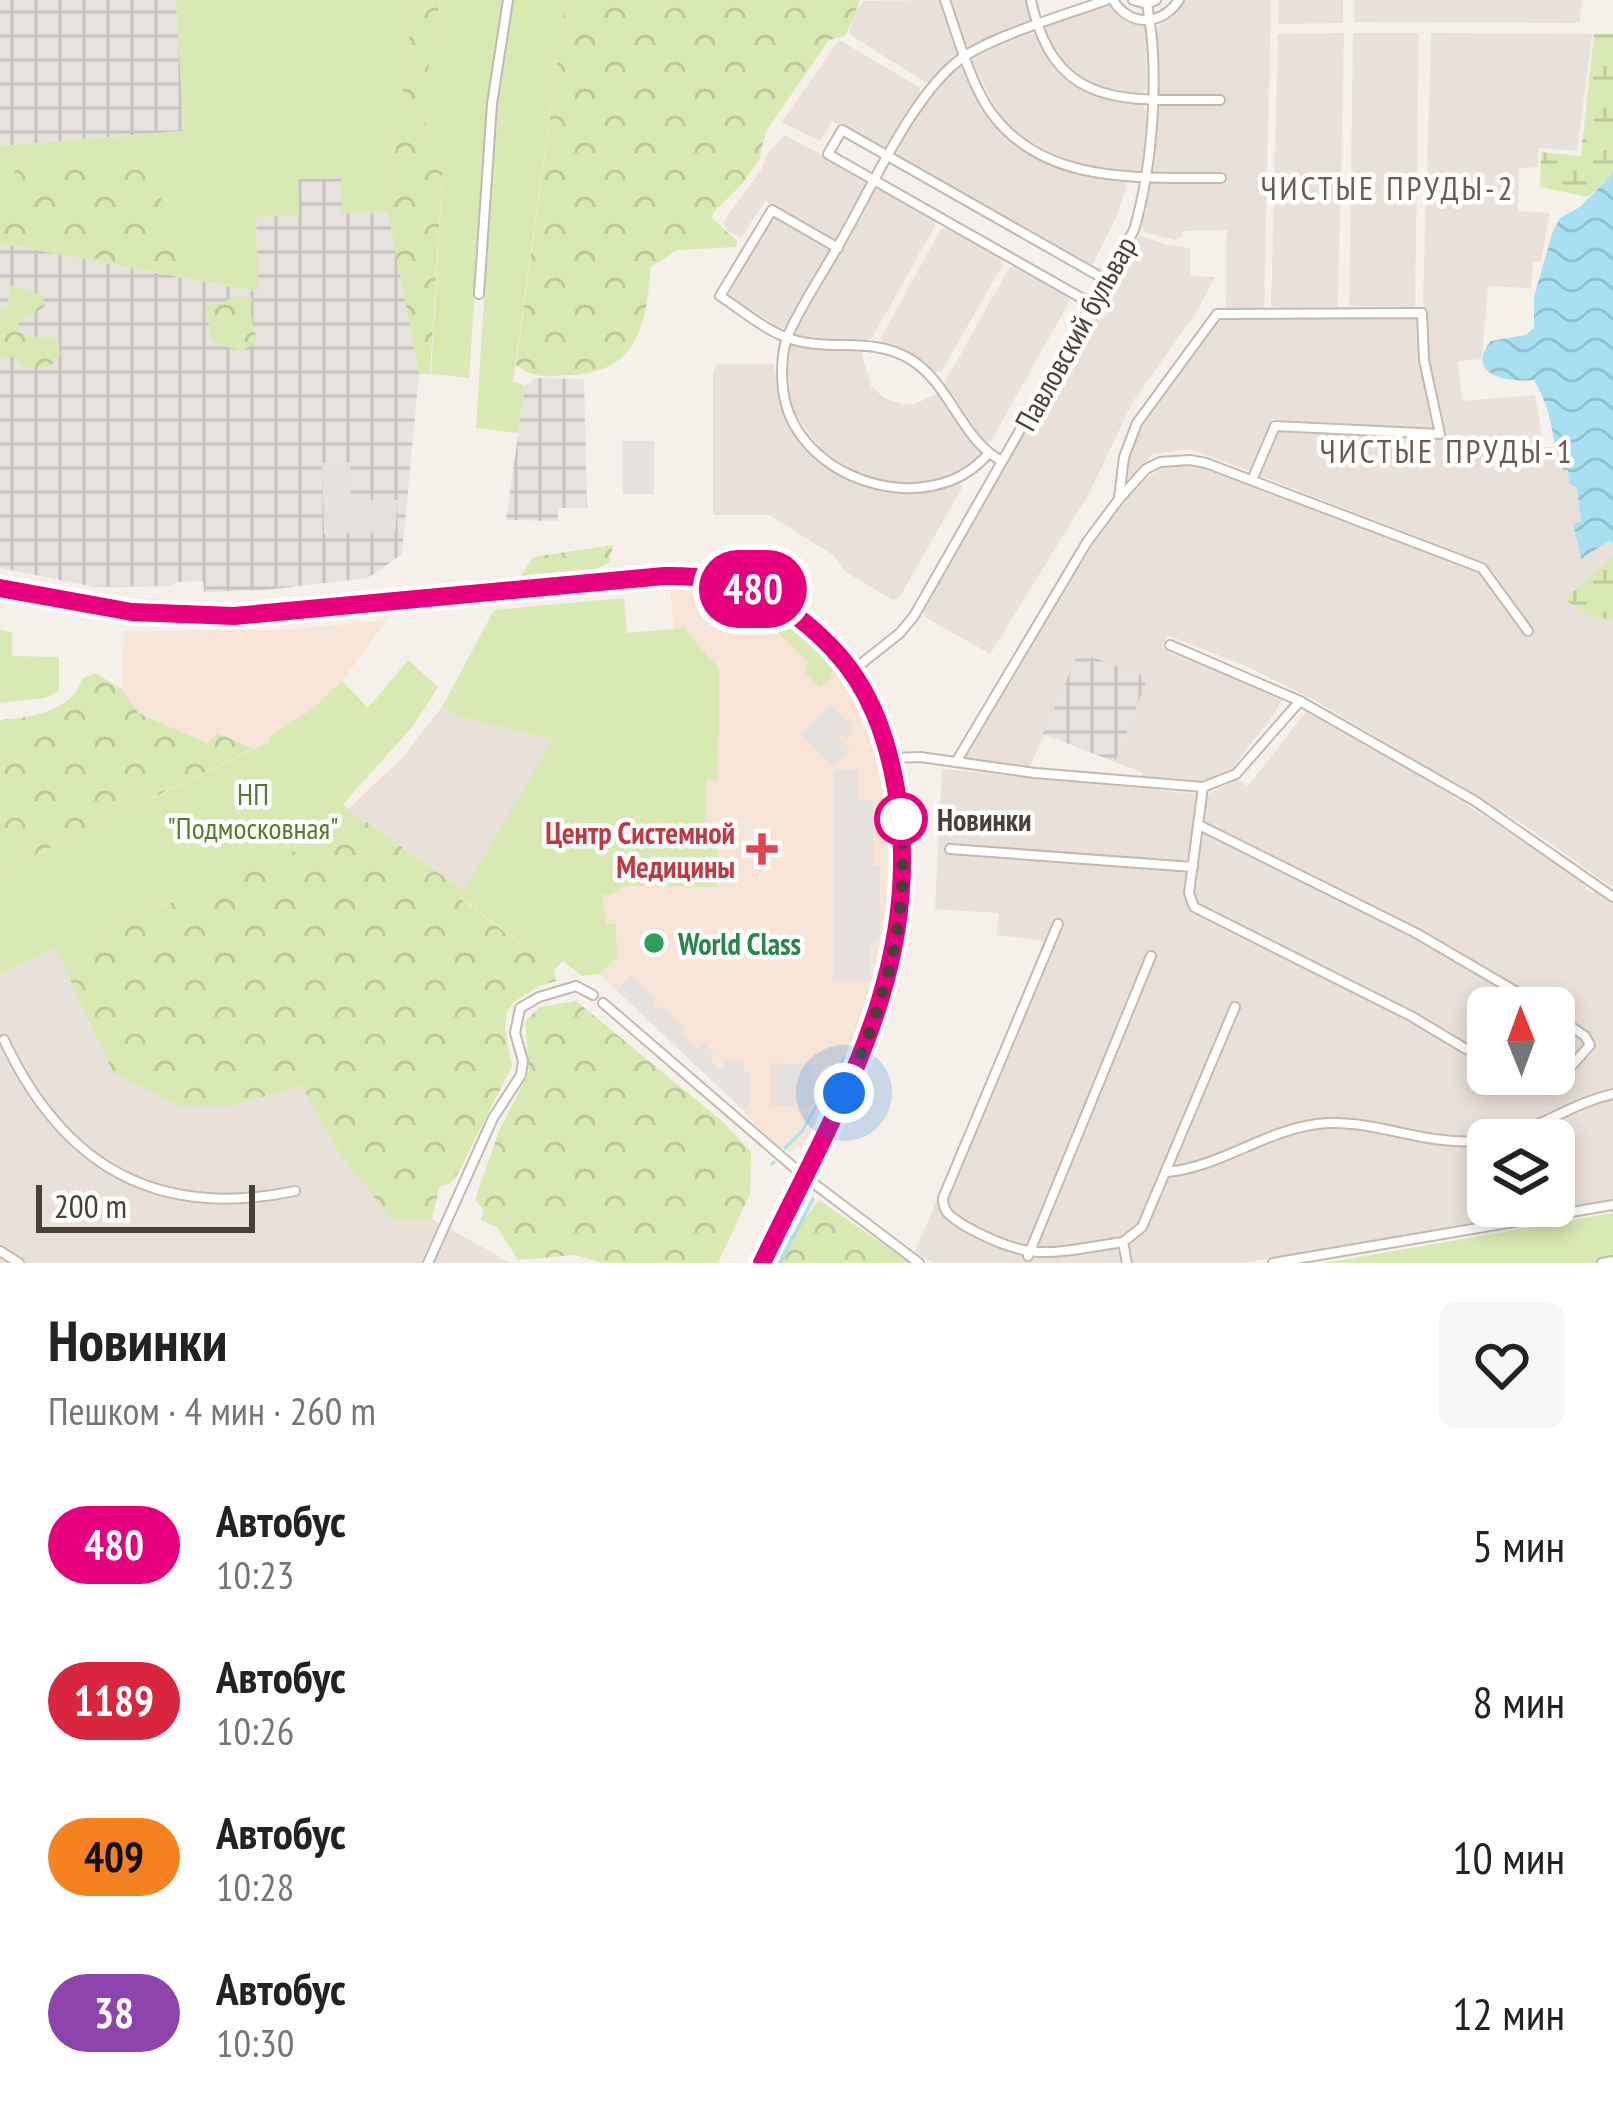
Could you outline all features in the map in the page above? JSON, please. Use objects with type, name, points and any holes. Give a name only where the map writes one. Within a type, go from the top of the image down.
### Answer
[{"type":"main road","points":[[0,588],[132,612],[219,616],[704,576],[742,585],[782,605],[826,642],[852,671],[874,709],[890,758],[904,872],[891,974],[870,1036],[762,1263]]},
{"type":"street","points":[[479,294],[492,104],[508,0]]},
{"type":"street","points":[[944,0],[989,110],[1026,147],[1074,169],[1221,178]]},
{"type":"street","points":[[1031,0],[1037,26],[1057,64],[1095,93],[1151,100],[1220,100]]},
{"type":"street","points":[[988,454],[970,473],[925,489],[901,490],[864,482],[825,458],[788,412],[782,361],[787,338],[929,89],[965,56],[1109,0],[1124,14],[1150,21],[1171,11],[1179,0]]},
{"type":"street","points":[[1133,0],[1152,2]]},
{"type":"street","name":"Павловский бульвар","points":[[852,671],[900,633],[1134,230],[1148,177],[1152,2]]},
{"type":"street","points":[[1092,304],[828,154],[842,130],[1106,280]]},
{"type":"street","points":[[838,248],[772,209],[719,296],[787,338],[873,345],[903,355],[930,374],[988,454],[1002,461]]},
{"type":"street","points":[[1119,499],[1124,457],[1137,423],[1217,314],[1422,313],[1424,360],[1440,434],[1275,426],[1252,480]]},
{"type":"street","points":[[956,762],[1087,542],[1146,469],[1174,460],[1206,463],[1482,568],[1528,632]]},
{"type":"street","points":[[1171,645],[1300,701],[1475,801],[1613,897]]},
{"type":"street","points":[[890,758],[912,756],[1035,773],[1203,787],[1235,774],[1300,701]]},
{"type":"street","points":[[1203,787],[1189,899],[1194,908],[1411,1016],[1467,1049]]},
{"type":"street","points":[[1201,826],[1415,933],[1508,987]]},
{"type":"street","points":[[950,849],[1193,867]]},
{"type":"street","points":[[1058,924],[943,1198],[947,1214],[990,1242],[1028,1256],[1123,1242],[1142,1227],[1235,1007]]},
{"type":"street","points":[[1028,1256],[1151,956]]},
{"type":"street","points":[[428,1263],[493,1118],[520,1075],[523,1061],[514,1033],[520,1008],[576,986],[593,995]]},
{"type":"street","points":[[603,1003],[804,1176],[919,1263]]},
{"type":"street","points":[[1575,1029],[1590,1045],[1575,1062]]},
{"type":"street","points":[[4,1040],[46,1114],[68,1139],[107,1166],[178,1197],[248,1199],[295,1191]]},
{"type":"street","points":[[1167,1172],[1189,1170],[1316,1124],[1351,1124],[1443,1140],[1500,1138],[1533,1130],[1577,1105],[1613,1094]]},
{"type":"street","points":[[1274,1263],[1613,1205]]},
{"type":"street","points":[[1123,1242],[1126,1263]]},
{"type":"street","points":[[0,1251],[20,1263]]},
{"type":"street","points":[[1602,1263],[1613,1261]]},
{"type":"shaded area","points":[[0,0],[176,0],[184,131],[0,146]]},
{"type":"shaded area","points":[[939,0],[958,50],[957,57],[933,81],[925,82],[849,34],[854,14],[864,1]]},
{"type":"shaded area","points":[[949,0],[1027,0],[1031,18],[1029,25],[973,47],[965,44]]},
{"type":"shaded area","points":[[1183,0],[1271,0],[1264,310],[1226,308],[1227,230],[1183,231],[1175,240],[1144,232],[1141,225],[1155,162],[1156,29]]},
{"type":"shaded area","points":[[1279,0],[1343,0],[1343,23],[1278,24]]},
{"type":"shaded area","points":[[1355,0],[1582,0],[1580,23],[1354,22]]},
{"type":"shaded area","points":[[1106,4],[1146,28],[1147,89],[1141,95],[1101,89],[1073,74],[1057,57],[1045,32],[1047,26]]},
{"type":"shaded area","points":[[1030,33],[1037,36],[1053,67],[1067,80],[1089,94],[1140,102],[1146,109],[1145,167],[1138,173],[1092,169],[1061,159],[1028,142],[1003,121],[972,62],[976,54]]},
{"type":"shaded area","points":[[1344,33],[1338,307],[1271,307],[1278,34]]},
{"type":"shaded area","points":[[1353,33],[1419,33],[1415,307],[1349,306]]},
{"type":"shaded area","points":[[1431,33],[1592,34],[1577,151],[1539,148],[1538,167],[1519,168],[1518,211],[1550,213],[1541,262],[1533,262],[1531,288],[1488,286],[1482,359],[1458,361],[1462,401],[1535,395],[1544,445],[1447,438],[1428,366],[1423,302]]},
{"type":"shaded area","points":[[839,40],[919,87],[921,94],[890,147],[883,149],[832,121],[820,141],[782,122]]},
{"type":"shaded area","points":[[961,66],[1002,132],[1028,152],[1093,177],[1125,181],[1115,220],[1093,264],[1084,265],[900,159],[897,151],[921,111],[938,86]]},
{"type":"shaded area","points":[[785,135],[866,179],[868,187],[839,238],[832,240],[765,201],[741,238],[727,230],[723,222]]},
{"type":"shaded area","points":[[341,178],[343,213],[388,212],[419,374],[402,554],[368,578],[266,590],[204,592],[203,581],[95,587],[0,568],[0,243],[257,292],[256,216],[297,179]]},
{"type":"shaded area","points":[[881,189],[933,219],[935,226],[872,338],[865,342],[797,336],[796,330],[873,191]]},
{"type":"shaded area","points":[[777,216],[828,247],[830,253],[789,327],[780,328],[726,290],[770,218]]},
{"type":"shaded area","points":[[950,227],[1001,257],[1003,264],[941,372],[936,373],[881,338],[941,229]]},
{"type":"shaded area","points":[[1137,237],[1190,248],[1190,276],[1215,277],[1197,311],[1134,400],[1087,497],[990,654],[925,617],[923,610]]},
{"type":"shaded area","points":[[1017,265],[1068,296],[1069,302],[991,441],[985,444],[945,382],[1009,268]]},
{"type":"shaded area","points":[[1221,318],[1417,319],[1417,358],[1436,430],[1272,419],[1249,471],[1190,449],[1152,454],[1131,480],[1125,479],[1126,457],[1142,415]]},
{"type":"shaded area","points":[[794,344],[860,348],[871,386],[884,398],[915,404],[934,395],[943,397],[981,454],[979,459],[959,474],[931,484],[902,486],[871,479],[846,466],[821,449],[791,409],[786,363],[788,348]]},
{"type":"shaded area","points":[[717,364],[774,364],[782,402],[800,436],[853,479],[898,492],[963,486],[899,598],[893,600],[846,572],[833,555],[769,515],[713,515],[713,373]]},
{"type":"shaded area","points":[[537,378],[584,379],[587,508],[558,508],[558,521],[506,520],[525,386]]},
{"type":"shaded area","points":[[1278,430],[1562,448],[1563,469],[1569,469],[1577,488],[1581,522],[1573,524],[1582,558],[1609,541],[1613,544],[1613,556],[1564,599],[1589,616],[1613,620],[1613,888],[1524,825],[1316,701],[1246,666],[1167,635],[1162,648],[1282,699],[1228,773],[1208,781],[1141,778],[1143,773],[1115,762],[1148,678],[1079,653],[1030,766],[964,758],[1092,542],[1136,486],[1164,466],[1193,464],[1222,472],[1481,573],[1527,634],[1533,630],[1481,561],[1260,476]]},
{"type":"shaded area","points":[[622,441],[654,441],[654,494],[623,494]]},
{"type":"shaded area","points":[[350,462],[351,501],[398,500],[395,532],[324,534],[322,463]]},
{"type":"shaded area","points":[[670,587],[731,592],[760,605],[811,642],[864,706],[889,790],[895,891],[876,996],[863,1032],[805,1141],[790,1152],[766,1139],[743,1110],[599,974],[617,956],[615,924],[606,924],[602,895],[624,886],[717,887],[717,848],[706,848],[706,780],[717,780],[690,636],[684,629],[674,629]]},
{"type":"shaded area","points":[[387,620],[342,681],[314,708],[252,749],[219,733],[208,743],[138,713],[122,689],[124,631],[286,630]]},
{"type":"shaded area","points":[[1079,652],[1148,678],[1115,762],[1043,734]]},
{"type":"shaded area","points":[[831,705],[853,733],[838,738],[850,750],[833,766],[801,734]]},
{"type":"shaded area","points":[[442,707],[455,716],[553,739],[464,891],[348,809],[402,758]]},
{"type":"shaded area","points":[[1306,712],[1446,791],[1613,903],[1613,1200],[1575,1206],[1575,1119],[1467,1119],[1467,1225],[1242,1263],[933,1263],[915,1252],[1044,941],[996,935],[999,913],[935,909],[942,769],[1207,795],[1237,779],[1248,786]]},
{"type":"shaded area","points":[[834,770],[858,770],[858,799],[873,800],[873,866],[880,866],[879,942],[871,943],[871,981],[833,981]]},
{"type":"shaded area","points":[[55,947],[114,1074],[178,1106],[234,1106],[301,1085],[342,1157],[392,1218],[432,1219],[511,1263],[0,1263],[0,974]]},
{"type":"shaded area","points":[[631,975],[655,999],[652,1004],[658,1010],[662,1006],[684,1026],[680,1031],[698,1049],[704,1044],[714,1054],[710,1060],[718,1068],[724,1067],[724,1061],[744,1061],[744,1071],[750,1072],[751,1102],[743,1110],[617,990]]},
{"type":"shaded area","points":[[771,1063],[812,1065],[814,1106],[771,1106]]},
{"type":"green space","points":[[176,0],[414,0],[388,212],[342,213],[341,178],[298,179],[299,215],[256,217],[258,292],[0,243],[0,146],[184,131]]},
{"type":"green space","points":[[414,0],[440,0],[423,97],[428,146],[444,149],[430,374],[419,374],[388,212]]},
{"type":"green space","points":[[440,0],[503,0],[488,103],[469,378],[431,374],[444,149],[428,146],[423,97]]},
{"type":"green space","points":[[513,0],[566,0],[513,381],[525,386],[518,433],[476,428],[496,103]]},
{"type":"green space","points":[[566,0],[860,0],[846,36],[829,40],[766,131],[759,160],[714,212],[712,218],[737,241],[736,247],[677,250],[651,267],[641,325],[625,355],[593,372],[542,376],[516,365]]},
{"type":"green space","points":[[1594,34],[1613,34],[1613,173],[1588,197],[1540,187],[1541,152],[1581,156]]},
{"type":"green space","points":[[65,158],[83,172],[106,164],[112,171],[143,160],[165,172],[160,212],[167,216],[183,213],[181,275],[0,240],[0,200],[16,169]]},
{"type":"green space","points":[[11,285],[43,296],[45,305],[18,325],[19,333],[58,341],[60,356],[49,367],[24,367],[11,356],[0,358],[0,309],[7,308]]},
{"type":"green space","points":[[236,295],[252,299],[257,342],[242,351],[216,344],[205,305]]},
{"type":"green space","points":[[613,545],[609,563],[596,569],[521,576],[533,557]]},
{"type":"green space","points":[[1613,556],[1613,620],[1589,616],[1564,599]]},
{"type":"green space","points":[[699,589],[744,599],[791,627],[833,665],[830,680],[819,687],[805,672],[808,662],[756,611],[696,596]]},
{"type":"green space","points":[[624,598],[627,633],[684,628],[719,669],[718,780],[706,781],[706,847],[717,848],[717,887],[624,886],[602,895],[606,923],[616,924],[617,957],[599,974],[582,976],[563,961],[554,970],[460,897],[553,739],[455,716],[442,707],[494,610]]},
{"type":"green space","points":[[0,630],[12,632],[12,656],[59,657],[59,691],[45,698],[0,703]]},
{"type":"green space","name":"НП \"Подмосковная\"","points":[[408,660],[438,687],[413,726],[343,804],[348,809],[308,845],[258,871],[95,932],[0,974],[0,872],[270,741],[271,735],[314,708],[342,681],[368,708]]},
{"type":"green space","points":[[95,673],[122,689],[138,713],[207,743],[218,733],[252,749],[0,872],[0,720],[60,706],[82,679]]},
{"type":"green space","points":[[348,809],[464,891],[460,898],[554,970],[556,981],[539,986],[507,1012],[505,1030],[512,1066],[457,1175],[450,1184],[440,1186],[432,1219],[392,1219],[342,1157],[301,1085],[234,1106],[178,1106],[114,1074],[55,947],[255,871],[329,834]]},
{"type":"green space","points":[[576,1001],[722,1121],[751,1152],[750,1194],[718,1263],[604,1263],[575,1255],[518,1260],[497,1227],[481,1220],[484,1210],[475,1200],[499,1131],[529,1072],[525,1021],[540,1007]]},
{"type":"green space","points":[[819,1200],[910,1263],[777,1263],[790,1237]]},
{"type":"green space","points":[[1613,1213],[1613,1263],[1325,1263],[1532,1227],[1575,1227],[1575,1220]]},
{"type":"water","points":[[1613,173],[1613,544],[1609,541],[1581,559],[1573,524],[1581,521],[1577,488],[1569,483],[1568,470],[1563,470],[1562,449],[1555,445],[1538,388],[1534,380],[1493,374],[1483,362],[1491,341],[1526,335],[1534,328],[1534,297],[1560,218],[1580,207]]},
{"type":"waterway","points":[[785,1148],[802,1131],[845,1057]]},
{"type":"waterway","points":[[780,1263],[813,1199]]},
{"type":"bus line","name":"480","points":[[0,588],[132,612],[234,616],[704,576],[762,593],[817,633],[852,671],[883,731],[901,819],[903,904],[891,974],[870,1036],[762,1263]]},
{"type":"place","name":"Новинки","points":[[901,819]]},
{"type":"place","name":"Центр Системной Медицины","points":[[762,849]]},
{"type":"place","name":"World Class","points":[[654,943]]},
{"type":"district","name":"ЧИСТЫЕ ПРУДЫ-2","points":[[1388,187]]},
{"type":"district","name":"ЧИСТЫЕ ПРУДЫ-1","points":[[1447,450]]},
{"type":"route","points":[[844,1093],[891,974],[903,904],[901,819]]}]
